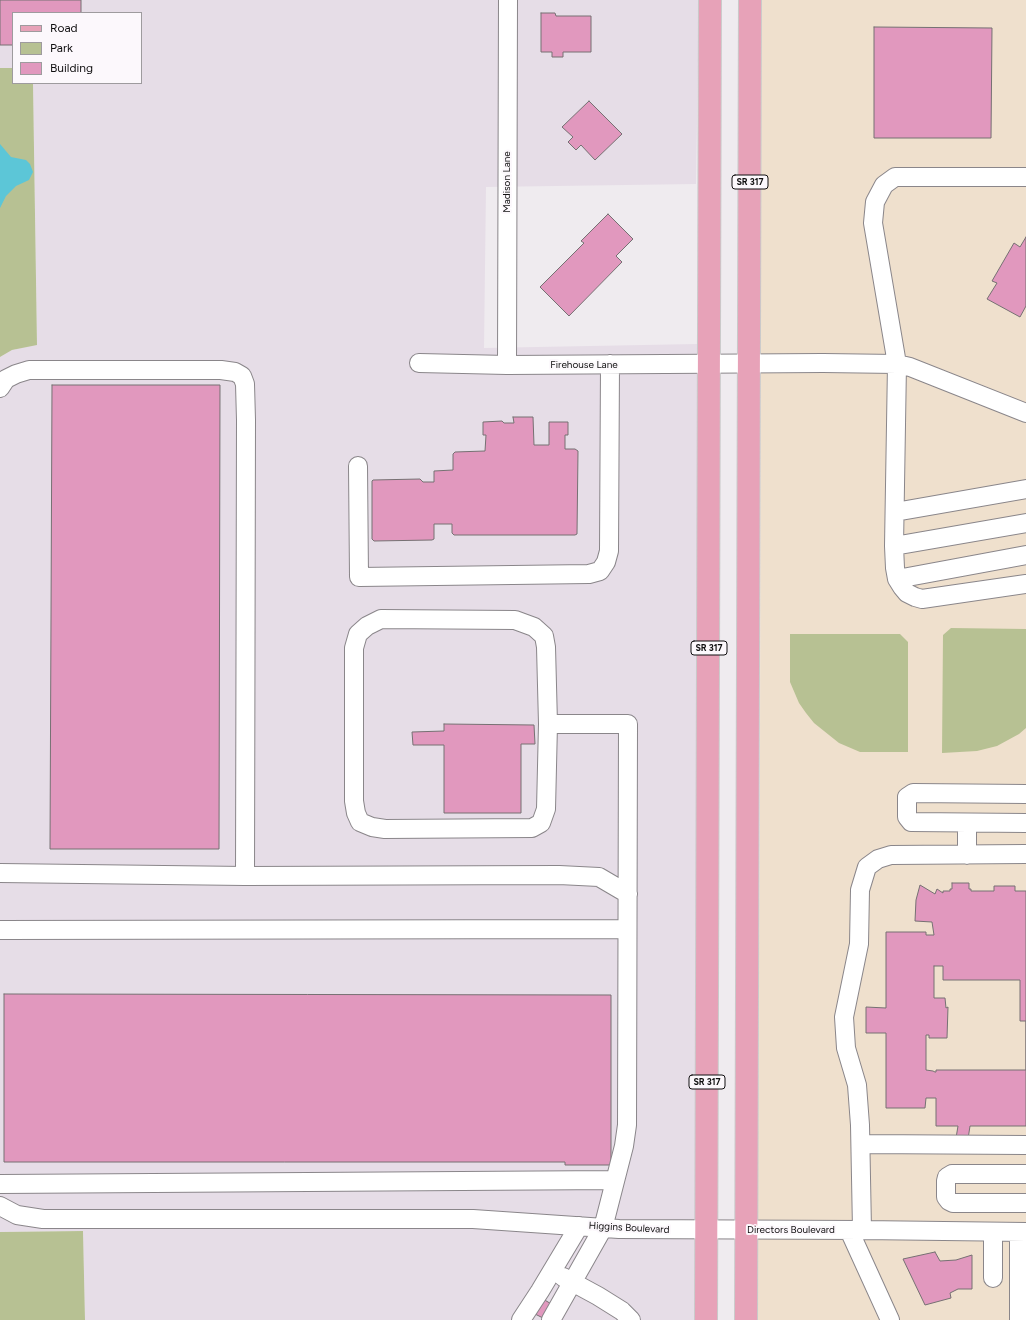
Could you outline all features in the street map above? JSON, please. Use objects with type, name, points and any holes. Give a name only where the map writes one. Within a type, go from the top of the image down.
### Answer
[{"type":"main road","name":"SR 317","points":[[706,1320],[710,0]]},
{"type":"main road","name":"SR 317","points":[[746,1320],[750,0]]},
{"type":"street","name":"Madison Lane","points":[[507,365],[508,0]]},
{"type":"street","points":[[1026,177],[895,177],[884,185],[875,202],[874,223],[897,364],[894,546],[897,579],[907,593],[922,599],[1026,584]]},
{"type":"street","name":"Firehouse Lane","points":[[419,364],[897,364],[917,369],[1026,413]]},
{"type":"street","points":[[358,466],[359,577],[589,574],[600,571],[606,562],[609,551],[610,364]]},
{"type":"street","points":[[0,388],[6,379],[29,370],[221,370],[235,372],[242,376],[245,384],[246,420],[245,876]]},
{"type":"street","points":[[895,512],[1026,489]]},
{"type":"street","points":[[894,546],[1026,523]]},
{"type":"street","points":[[897,579],[1026,555]]},
{"type":"street","points":[[381,619],[515,620],[534,627],[544,636],[546,647],[548,724],[546,809],[541,823],[532,828],[385,829],[372,827],[360,822],[356,813],[354,801],[354,648],[358,634],[366,626],[381,619]]},
{"type":"street","points":[[548,724],[628,724],[627,1125],[624,1146],[604,1228],[551,1320]]},
{"type":"street","points":[[1026,794],[913,793],[907,797],[907,817],[910,822],[1026,823]]},
{"type":"street","points":[[967,823],[967,855]]},
{"type":"street","points":[[1019,1320],[1022,1232],[855,1230],[861,1144],[857,1085],[846,1048],[844,1017],[859,944],[860,890],[867,867],[878,859],[891,855],[1026,854]]},
{"type":"street","points":[[0,873],[245,876],[559,875],[599,877],[628,894]]},
{"type":"street","points":[[0,930],[627,929]]},
{"type":"street","points":[[861,1144],[1026,1144]]},
{"type":"street","points":[[1026,1174],[952,1174],[947,1177],[946,1181],[946,1197],[953,1203],[1026,1203]]},
{"type":"street","points":[[0,1184],[615,1180]]},
{"type":"street","name":"Higgins Boulevard","points":[[0,1206],[17,1215],[43,1218],[473,1219],[551,1223],[626,1230],[706,1231]]},
{"type":"street","points":[[521,1320],[579,1226]]},
{"type":"street","name":"Directors Boulevard","points":[[706,1231],[855,1230],[890,1320]]},
{"type":"street","points":[[993,1232],[993,1278]]},
{"type":"street","points":[[552,1272],[598,1296],[622,1311],[631,1320]]},
{"type":"shaded area","points":[[0,0],[699,0],[696,184],[486,187],[484,348],[697,344],[708,1320],[85,1320],[83,1231],[0,1232],[0,357],[12,350],[37,344],[33,84],[142,84],[142,12],[12,12],[12,68],[0,68]]},
{"type":"shaded area","points":[[761,0],[1026,0],[1026,1320],[757,1320],[760,769]]},
{"type":"green space","points":[[0,68],[12,68],[12,84],[33,84],[37,345],[12,350],[0,357]]},
{"type":"green space","points":[[951,628],[1026,629],[1026,728],[1019,734],[997,746],[977,751],[942,753],[943,635]]},
{"type":"green space","points":[[790,634],[900,634],[908,642],[908,752],[860,752],[839,743],[814,723],[799,703],[790,682]]},
{"type":"green space","points":[[83,1231],[85,1320],[0,1320],[0,1232]]},
{"type":"water","points":[[0,144],[11,157],[26,160],[30,164],[33,172],[29,180],[16,186],[6,196],[0,208]]},
{"type":"building","points":[[0,0],[81,0],[81,12],[12,12],[12,45],[0,45]]},
{"type":"building","points":[[541,13],[555,13],[556,16],[591,16],[591,52],[563,52],[563,57],[552,57],[552,52],[541,52]]},
{"type":"building","points":[[874,27],[992,28],[991,138],[874,138]]},
{"type":"building","points":[[589,101],[622,134],[595,160],[581,145],[576,150],[568,142],[573,137],[562,127]]},
{"type":"building","points":[[608,214],[633,239],[616,256],[622,262],[569,316],[540,287],[584,243],[581,241]]},
{"type":"building","points":[[1026,237],[1026,306],[1020,317],[987,299],[997,283],[992,281],[1014,243],[1020,247]]},
{"type":"building","points":[[52,385],[220,385],[219,849],[50,849]]},
{"type":"building","points":[[513,417],[533,417],[534,445],[549,445],[549,422],[568,422],[568,435],[565,435],[565,449],[575,449],[578,451],[577,534],[454,535],[452,533],[452,524],[434,524],[434,539],[432,540],[374,541],[372,539],[373,480],[420,479],[423,482],[434,482],[434,471],[453,470],[453,454],[455,452],[485,451],[486,435],[483,435],[483,422],[502,421],[504,423],[514,423]]},
{"type":"building","points":[[444,724],[534,725],[535,744],[521,744],[521,813],[444,813],[444,745],[413,745],[412,732],[444,731]]},
{"type":"building","points":[[952,883],[969,883],[969,889],[971,889],[971,891],[994,891],[994,886],[1015,886],[1015,891],[1026,891],[1026,1126],[970,1126],[968,1139],[956,1138],[958,1126],[936,1126],[936,1098],[926,1098],[925,1108],[886,1108],[886,1033],[866,1033],[866,1007],[886,1008],[886,932],[926,932],[926,935],[934,935],[932,922],[915,921],[916,900],[920,885],[935,894],[937,889],[943,893],[943,891],[950,891],[950,889],[952,889]]},
{"type":"building","points":[[934,966],[943,966],[943,980],[1020,980],[1020,1021],[1026,1021],[1026,1070],[936,1070],[935,1072],[926,1070],[926,1035],[929,1035],[929,1038],[947,1038],[948,1007],[946,1008],[945,998],[934,998]]},
{"type":"building","points":[[4,994],[611,995],[611,1165],[565,1165],[565,1162],[4,1162]]},
{"type":"building","points":[[935,1252],[940,1261],[956,1260],[972,1255],[972,1289],[958,1289],[950,1293],[951,1298],[925,1305],[903,1259]]},
{"type":"building","points":[[543,1299],[553,1305],[545,1319],[535,1314]]}]
